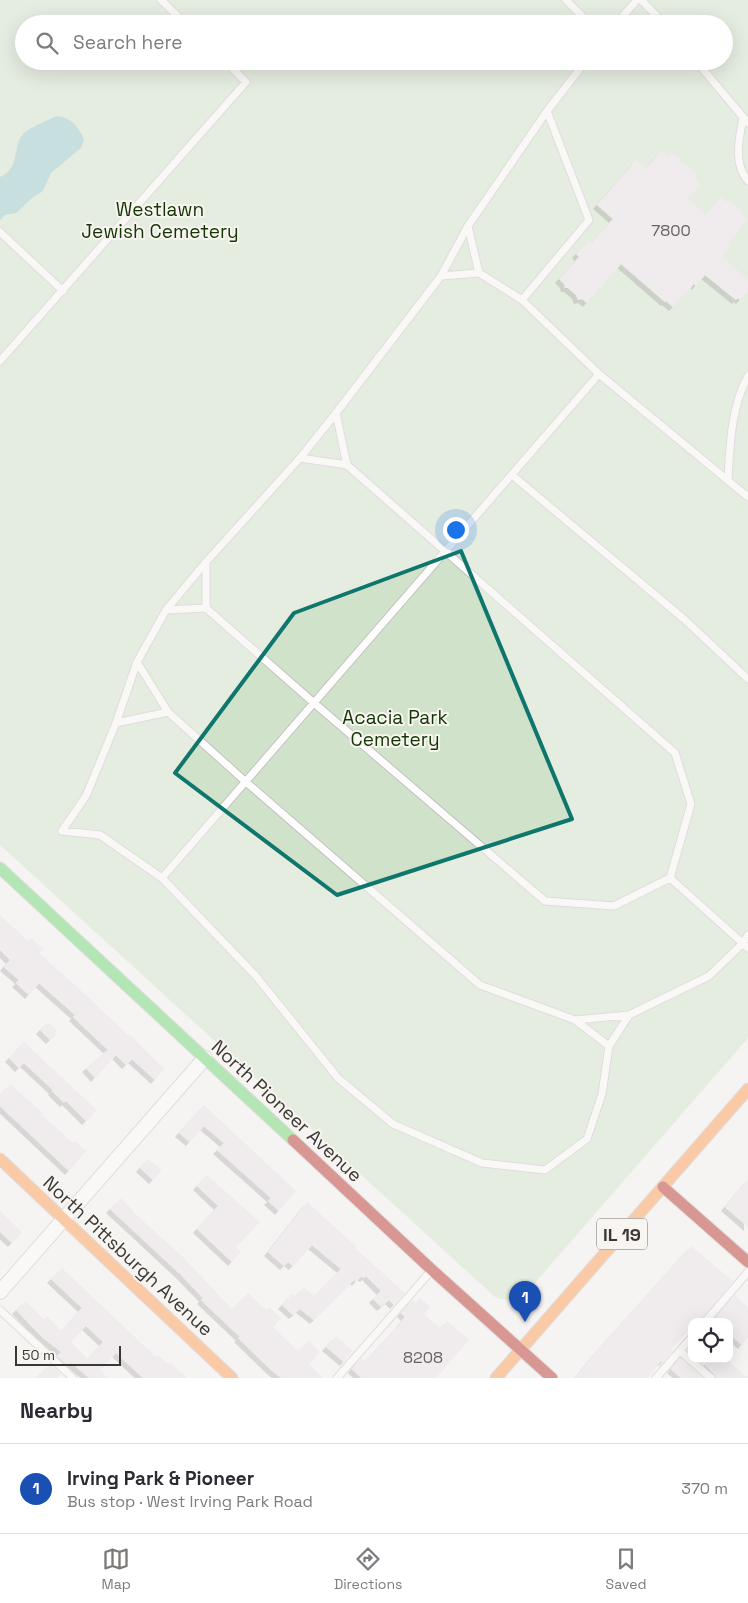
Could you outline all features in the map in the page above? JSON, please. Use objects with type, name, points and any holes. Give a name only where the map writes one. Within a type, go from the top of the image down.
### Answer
[{"type":"street","name":"North Pioneer Avenue","points":[[0,868],[432,1270],[552,1378]]},
{"type":"street","points":[[0,1292],[205,1058]]},
{"type":"street","name":"IL 19","points":[[496,1378],[748,1089]]},
{"type":"street","name":"North Pittsburgh Avenue","points":[[0,1159],[232,1378]]},
{"type":"street","points":[[662,1187],[748,1262]]},
{"type":"lane","points":[[161,0],[177,15]]},
{"type":"lane","points":[[566,0],[581,15]]},
{"type":"lane","points":[[624,15],[637,0]]},
{"type":"lane","points":[[642,0],[656,15]]},
{"type":"lane","points":[[0,361],[246,82],[234,70]]},
{"type":"lane","points":[[579,70],[547,111],[468,226],[441,276],[300,458],[206,562],[166,610],[136,662],[116,724],[86,796],[62,831],[100,835],[162,878],[256,975],[338,1078],[392,1124],[482,1163],[545,1170],[586,1139],[602,1094],[609,1046],[629,1015]]},
{"type":"lane","points":[[704,70],[746,120],[738,146],[741,173],[748,181]]},
{"type":"lane","points":[[522,300],[589,220],[547,111]]},
{"type":"lane","points":[[468,226],[479,273]]},
{"type":"lane","points":[[2,234],[62,291]]},
{"type":"lane","points":[[441,276],[479,273],[522,300],[599,374],[748,497]]},
{"type":"lane","points":[[162,878],[599,374]]},
{"type":"lane","points":[[728,479],[731,433],[742,386],[748,376]]},
{"type":"lane","points":[[336,413],[346,465]]},
{"type":"lane","points":[[166,610],[206,608],[545,901],[614,906],[670,878],[691,804],[675,753],[346,465],[300,458]]},
{"type":"lane","points":[[512,475],[684,620],[748,679]]},
{"type":"lane","points":[[206,562],[206,608]]},
{"type":"lane","points":[[136,662],[168,712],[480,985],[575,1020],[609,1046]]},
{"type":"lane","points":[[116,724],[168,712]]},
{"type":"lane","points":[[670,878],[745,946]]},
{"type":"lane","points":[[575,1020],[629,1015],[709,976],[745,946],[748,935]]},
{"type":"lane","points":[[337,1378],[432,1270]]},
{"type":"lane","points":[[708,1318],[748,1272]]},
{"type":"lane","points":[[0,1310],[73,1378]]},
{"type":"lane","points":[[656,1378],[688,1342]]},
{"type":"lane","points":[[680,1351],[711,1378]]},
{"type":"highlighted area","points":[[461,551],[572,819],[337,895],[175,773],[294,613]]},
{"type":"green space","name":"Acacia Park Cemetery","points":[[0,0],[748,0],[748,1038],[527,1292],[520,1297],[512,1299],[495,1297],[0,845]]},
{"type":"water","points":[[57,116],[71,121],[80,131],[84,140],[81,148],[51,173],[43,191],[32,198],[16,213],[5,215],[0,220],[0,177],[7,173],[14,163],[20,139],[29,130]]},
{"type":"building","points":[[662,150],[669,157],[672,153],[698,175],[695,179],[701,185],[688,199],[705,214],[721,197],[727,202],[729,200],[743,212],[741,214],[748,220],[728,243],[731,246],[722,256],[748,280],[748,291],[740,300],[738,298],[736,300],[705,275],[673,307],[621,264],[587,303],[582,299],[578,300],[576,295],[568,288],[565,288],[559,279],[579,257],[576,254],[589,240],[592,242],[613,219],[597,205],[636,160],[646,168]]},
{"type":"building","points":[[0,915],[28,941],[31,938],[43,949],[39,953],[130,1035],[164,1069],[155,1080],[132,1059],[126,1065],[116,1055],[95,1078],[86,1068],[108,1050],[73,1017],[75,1015],[39,983],[29,995],[16,983],[19,980],[4,967],[10,960],[0,950]]},
{"type":"building","points":[[48,1022],[58,1032],[50,1040],[40,1030]]},
{"type":"building","points":[[24,1042],[97,1110],[86,1121],[66,1101],[64,1103],[24,1063],[19,1068],[9,1058]]},
{"type":"building","points":[[10,1084],[73,1143],[75,1141],[86,1151],[69,1171],[0,1106],[0,1094]]},
{"type":"building","points":[[204,1105],[296,1191],[279,1211],[268,1201],[271,1198],[217,1150],[224,1143],[205,1127],[190,1142],[179,1133]]},
{"type":"building","points":[[148,1159],[162,1170],[153,1180],[140,1168]]},
{"type":"building","points":[[207,1175],[260,1222],[236,1247],[241,1252],[232,1262],[197,1229],[218,1206],[197,1186]]},
{"type":"building","points":[[748,1179],[748,1227],[725,1207]]},
{"type":"building","points":[[121,1198],[132,1211],[181,1255],[232,1309],[248,1293],[266,1310],[269,1307],[281,1318],[273,1327],[298,1351],[309,1341],[320,1352],[309,1364],[323,1378],[281,1378],[271,1370],[201,1300],[203,1298],[181,1275],[110,1209]]},
{"type":"building","points":[[307,1202],[405,1293],[394,1305],[389,1300],[381,1307],[373,1299],[381,1291],[366,1276],[364,1278],[361,1276],[356,1282],[354,1280],[314,1320],[300,1309],[293,1315],[282,1305],[292,1294],[295,1296],[304,1287],[314,1296],[341,1269],[312,1245],[293,1266],[288,1262],[284,1266],[268,1252]]},
{"type":"building","points":[[0,1211],[22,1232],[12,1243],[0,1232]]},
{"type":"building","points":[[691,1246],[733,1281],[703,1318],[688,1318],[688,1330],[671,1349],[673,1351],[663,1362],[661,1361],[648,1378],[575,1378]]},
{"type":"building","points":[[62,1268],[156,1357],[158,1355],[168,1364],[170,1362],[187,1378],[143,1378],[116,1353],[100,1370],[108,1378],[89,1378],[71,1363],[68,1366],[57,1356],[61,1352],[42,1337],[16,1310],[25,1301],[44,1319],[47,1316],[62,1331],[82,1308],[51,1279]],"holes":[[[86,1326],[103,1342],[88,1359],[71,1342]]]},
{"type":"building","points":[[735,1295],[748,1308],[748,1337],[742,1345],[733,1337],[733,1318],[715,1318]]},
{"type":"building","points":[[420,1298],[430,1307],[424,1314],[440,1328],[447,1321],[469,1340],[436,1378],[361,1378],[352,1369],[361,1358],[365,1361],[398,1326],[405,1317],[401,1313],[412,1300],[416,1303]]},
{"type":"building","points":[[336,1336],[353,1351],[344,1362],[326,1347]]},
{"type":"building","points":[[680,1358],[703,1378],[681,1378],[671,1369]]},
{"type":"building","points":[[707,1363],[731,1363],[748,1378],[716,1378],[705,1365]]},
{"type":"building","points":[[50,1364],[61,1374],[57,1378],[36,1378]]},
{"type":"traffic: fast","points":[[0,868],[293,1140]]},
{"type":"traffic: slow","points":[[496,1378],[748,1089]]},
{"type":"traffic: slow","points":[[0,1159],[232,1378]]},
{"type":"traffic: jam","points":[[293,1140],[432,1270],[552,1378]]},
{"type":"traffic: jam","points":[[663,1187],[748,1262]]},
{"type":"place","name":"Irving Park & Pioneer","points":[[525,1322]]},
{"type":"park label","name":"Westlawn Jewish Cemetery","points":[[160,220]]}]
